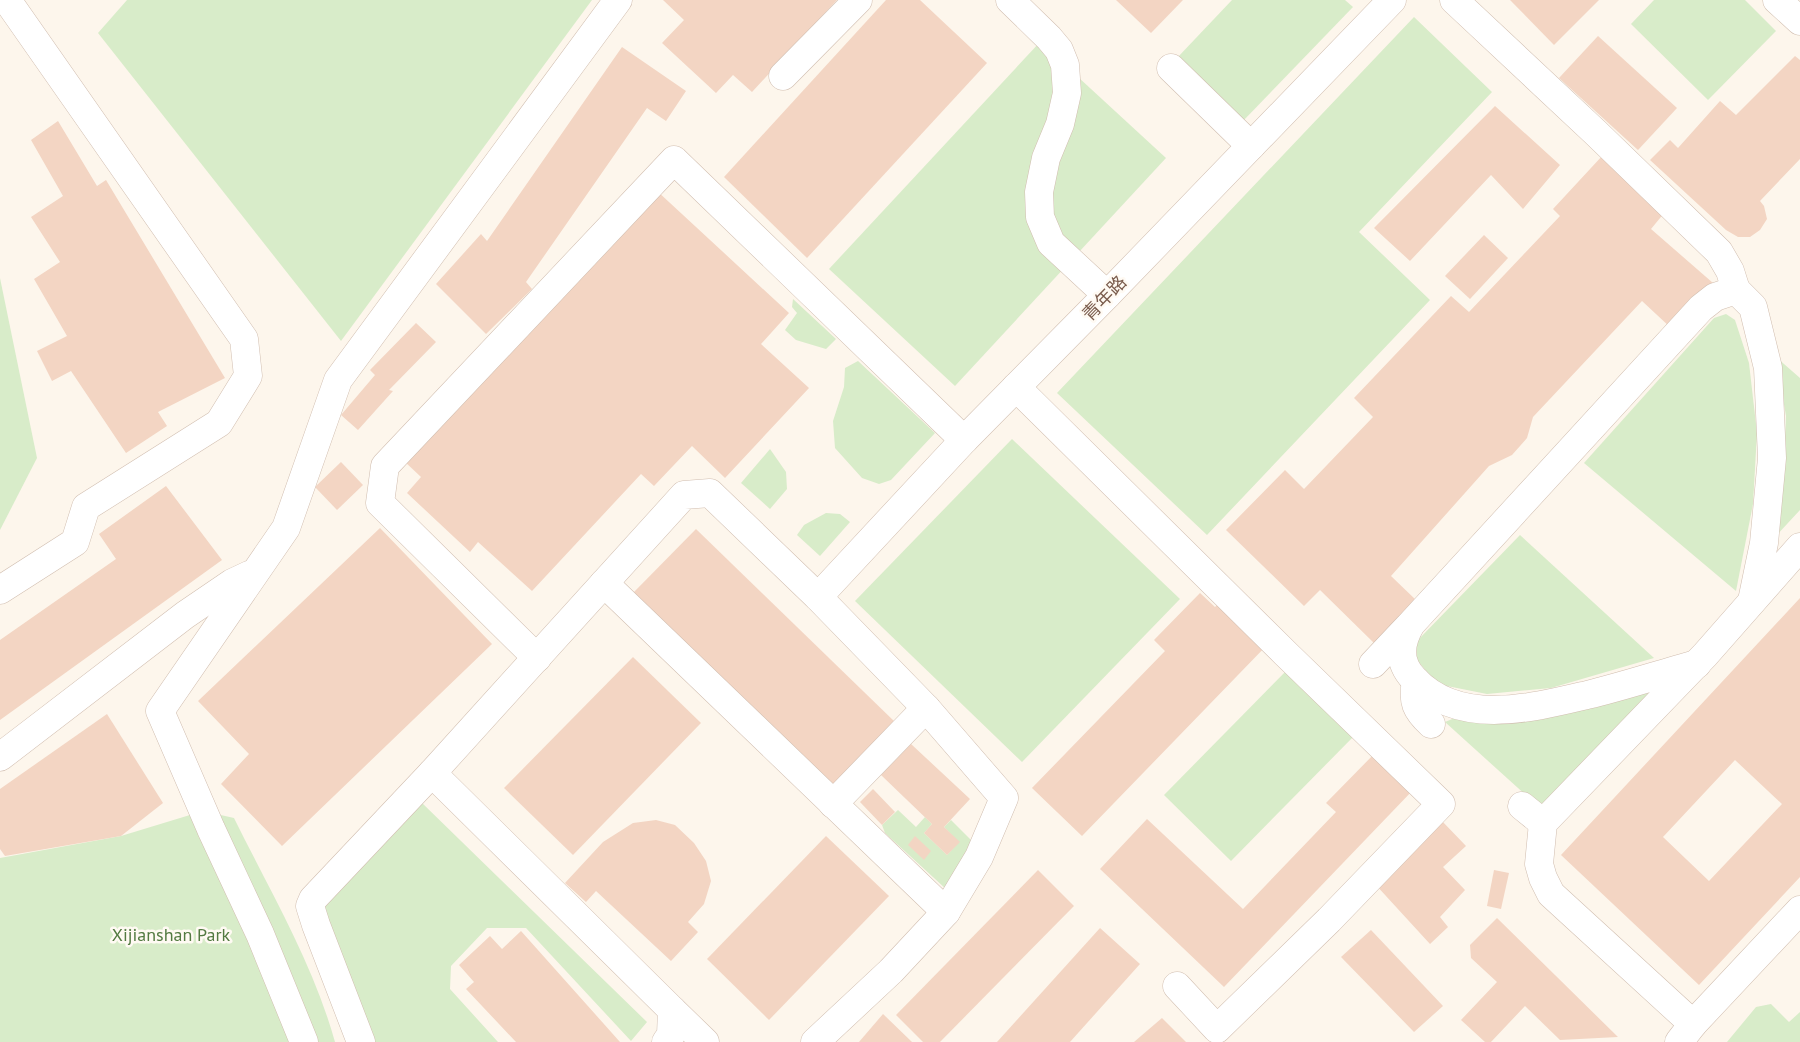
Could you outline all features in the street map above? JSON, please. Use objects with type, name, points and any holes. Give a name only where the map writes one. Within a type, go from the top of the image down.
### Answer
[{"type":"street","points":[[0,590],[75,542],[86,507],[219,423],[248,376],[244,339],[7,0]]},
{"type":"street","points":[[304,1042],[260,934],[211,829],[160,711],[286,528],[338,380],[618,0]]},
{"type":"street","points":[[783,76],[858,0]]},
{"type":"street","points":[[1010,0],[1050,38],[1059,50],[1065,65],[1067,94],[1060,124],[1046,158],[1039,192],[1040,218],[1051,243],[1107,295]]},
{"type":"street","name":"青年路","points":[[818,597],[964,440],[1392,0]]},
{"type":"street","points":[[1454,0],[1596,132],[1719,252],[1730,271],[1736,290],[1753,307],[1768,368],[1772,458],[1764,543],[1752,602]]},
{"type":"street","points":[[1171,68],[1251,146]]},
{"type":"street","points":[[537,658],[380,503],[385,466],[674,160],[964,440]]},
{"type":"street","points":[[1373,664],[1701,308],[1714,297],[1736,290]]},
{"type":"street","points":[[1016,387],[1441,804],[1216,1035],[1177,986]]},
{"type":"street","points":[[361,1042],[338,987],[310,906],[313,899],[432,773],[684,495],[710,493],[818,597],[926,708],[1004,798],[979,857],[946,912],[891,972],[815,1042]]},
{"type":"street","points":[[1800,547],[1697,664],[1542,823],[1539,864],[1551,894],[1686,1033],[1800,910]]},
{"type":"street","points":[[0,757],[185,616],[232,582],[255,572]]},
{"type":"street","points":[[604,584],[946,912]]},
{"type":"street","points":[[1411,624],[1403,638],[1402,651],[1406,668],[1416,681],[1425,690],[1450,704],[1481,710],[1530,708],[1619,687],[1697,664]]},
{"type":"street","points":[[1416,681],[1413,696],[1416,707],[1431,724]]},
{"type":"street","points":[[833,804],[926,708]]},
{"type":"street","points":[[432,773],[705,1042]]},
{"type":"street","points":[[1522,806],[1542,823]]},
{"type":"street","points":[[666,1042],[671,1034],[672,1010]]},
{"type":"green space","points":[[127,0],[592,0],[341,341],[98,33]]},
{"type":"green space","points":[[1232,0],[1345,0],[1353,7],[1243,121],[1177,58]]},
{"type":"green space","points":[[1654,0],[1745,0],[1776,31],[1708,100],[1631,24]]},
{"type":"green space","points":[[1414,17],[1492,92],[1359,232],[1430,300],[1207,535],[1057,393]]},
{"type":"green space","points":[[1040,42],[1166,158],[955,386],[829,269]]},
{"type":"green space","points":[[0,278],[37,458],[0,530]]},
{"type":"green space","points":[[793,299],[836,339],[826,349],[796,340],[785,330],[797,313],[792,307]]},
{"type":"green space","points":[[1726,314],[1735,320],[1749,363],[1757,433],[1753,504],[1736,591],[1584,463],[1714,318]]},
{"type":"green space","points":[[1776,357],[1800,378],[1800,510],[1776,536],[1783,489],[1786,416]]},
{"type":"green space","points":[[858,361],[935,433],[891,480],[879,484],[862,478],[835,448],[833,421],[844,387],[845,368]]},
{"type":"green space","points":[[1012,439],[1180,599],[1022,762],[855,601]]},
{"type":"green space","points":[[770,449],[786,472],[787,489],[770,509],[741,483]]},
{"type":"green space","points":[[826,513],[840,514],[850,522],[820,556],[797,535],[804,525]]},
{"type":"green space","points":[[1520,535],[1654,658],[1551,688],[1487,694],[1437,684],[1417,660],[1416,642]]},
{"type":"green space","points":[[1288,669],[1355,735],[1231,861],[1164,795]]},
{"type":"green space","points":[[1666,679],[1540,808],[1445,722],[1457,717]]},
{"type":"green space","points":[[421,802],[647,1022],[631,1041],[526,928],[487,928],[451,966],[450,989],[498,1042],[368,1042],[321,907]]},
{"type":"green space","points":[[898,810],[916,827],[925,817],[932,824],[924,833],[947,855],[959,842],[944,827],[951,820],[976,845],[946,889],[885,833],[882,825]]},
{"type":"green space","name":"Xijianshan Park","points":[[203,811],[234,818],[303,956],[326,1013],[335,1042],[0,1042],[0,858],[121,836]]},
{"type":"green space","points":[[1771,1004],[1789,1022],[1800,1012],[1800,1042],[1727,1042],[1756,1007]]},
{"type":"building","points":[[663,0],[837,0],[752,92],[733,75],[716,93],[662,43],[684,20]]},
{"type":"building","points":[[886,0],[920,0],[987,63],[807,258],[724,177]]},
{"type":"building","points":[[1116,0],[1183,0],[1151,33]]},
{"type":"building","points":[[1510,0],[1599,0],[1554,45]]},
{"type":"building","points":[[1598,36],[1677,108],[1638,150],[1559,78]]},
{"type":"building","points":[[622,47],[686,91],[666,121],[647,108],[526,282],[532,289],[486,334],[436,284],[481,234],[487,241]]},
{"type":"building","points":[[1795,56],[1800,60],[1800,159],[1760,201],[1764,206],[1767,219],[1760,230],[1750,237],[1738,237],[1726,230],[1650,160],[1670,140],[1678,148],[1720,101],[1736,115]]},
{"type":"building","points":[[1495,106],[1560,165],[1523,209],[1491,175],[1410,261],[1374,228]]},
{"type":"building","points":[[58,121],[97,186],[106,180],[225,378],[158,412],[167,426],[126,453],[71,371],[52,381],[37,351],[67,336],[34,279],[60,262],[31,217],[63,196],[31,140]]},
{"type":"building","points":[[1603,155],[1665,212],[1651,229],[1713,283],[1671,328],[1642,301],[1533,417],[1527,438],[1512,455],[1489,466],[1391,576],[1417,601],[1375,644],[1320,590],[1304,606],[1226,530],[1285,470],[1304,489],[1373,417],[1354,398],[1451,296],[1469,312],[1560,216],[1553,209]]},
{"type":"building","points":[[656,190],[789,313],[761,344],[809,388],[725,478],[692,446],[654,486],[641,474],[532,591],[478,542],[470,552],[407,493],[421,477],[404,461]]},
{"type":"building","points":[[1484,235],[1508,258],[1470,299],[1445,276]]},
{"type":"building","points":[[416,323],[436,342],[389,390],[393,391],[358,430],[341,415],[375,375],[370,370]]},
{"type":"building","points":[[341,462],[363,485],[337,510],[315,487]]},
{"type":"building","points":[[166,486],[222,560],[0,720],[0,640],[116,559],[99,534]]},
{"type":"building","points":[[380,528],[492,644],[282,846],[221,784],[249,754],[198,701]]},
{"type":"building","points":[[696,529],[896,723],[832,788],[633,593]]},
{"type":"building","points":[[1200,593],[1215,607],[1223,599],[1269,643],[1082,836],[1032,788],[1165,651],[1154,640]]},
{"type":"building","points":[[1800,598],[1800,877],[1699,985],[1561,855]],"holes":[[[1735,760],[1782,804],[1709,881],[1663,837]]]},
{"type":"building","points":[[633,657],[701,723],[573,855],[504,788]]},
{"type":"building","points":[[107,714],[163,803],[121,836],[5,856],[0,849],[0,789]]},
{"type":"building","points":[[911,744],[970,799],[944,827],[960,842],[947,855],[924,833],[932,824],[881,775]]},
{"type":"building","points":[[1376,752],[1414,789],[1224,987],[1100,869],[1147,819],[1243,909],[1336,812],[1326,803]]},
{"type":"building","points":[[873,789],[895,812],[882,825],[860,802]]},
{"type":"building","points":[[656,820],[675,825],[694,843],[706,861],[711,881],[704,904],[688,922],[698,932],[671,961],[596,891],[586,902],[565,883],[603,842],[633,823]]},
{"type":"building","points":[[1441,820],[1466,846],[1443,867],[1465,890],[1440,917],[1448,927],[1430,944],[1375,884]]},
{"type":"building","points":[[826,836],[889,896],[769,1020],[707,959]]},
{"type":"building","points":[[915,836],[931,851],[924,860],[908,845]]},
{"type":"building","points":[[1038,870],[1074,906],[940,1042],[923,1042],[896,1015]]},
{"type":"building","points":[[1494,870],[1509,873],[1501,909],[1487,906]]},
{"type":"building","points":[[1497,918],[1618,1037],[1560,1040],[1525,1006],[1491,1042],[1485,1042],[1461,1020],[1497,982],[1471,958],[1470,945]]},
{"type":"building","points":[[1100,928],[1140,964],[1070,1042],[997,1042]]},
{"type":"building","points":[[1371,930],[1443,1006],[1414,1032],[1341,957]]},
{"type":"building","points":[[521,931],[620,1042],[516,1042],[466,989],[474,982],[459,965],[490,936],[502,949]]},
{"type":"building","points":[[883,1014],[912,1042],[859,1042]]},
{"type":"building","points":[[1162,1018],[1186,1042],[1134,1042]]}]
